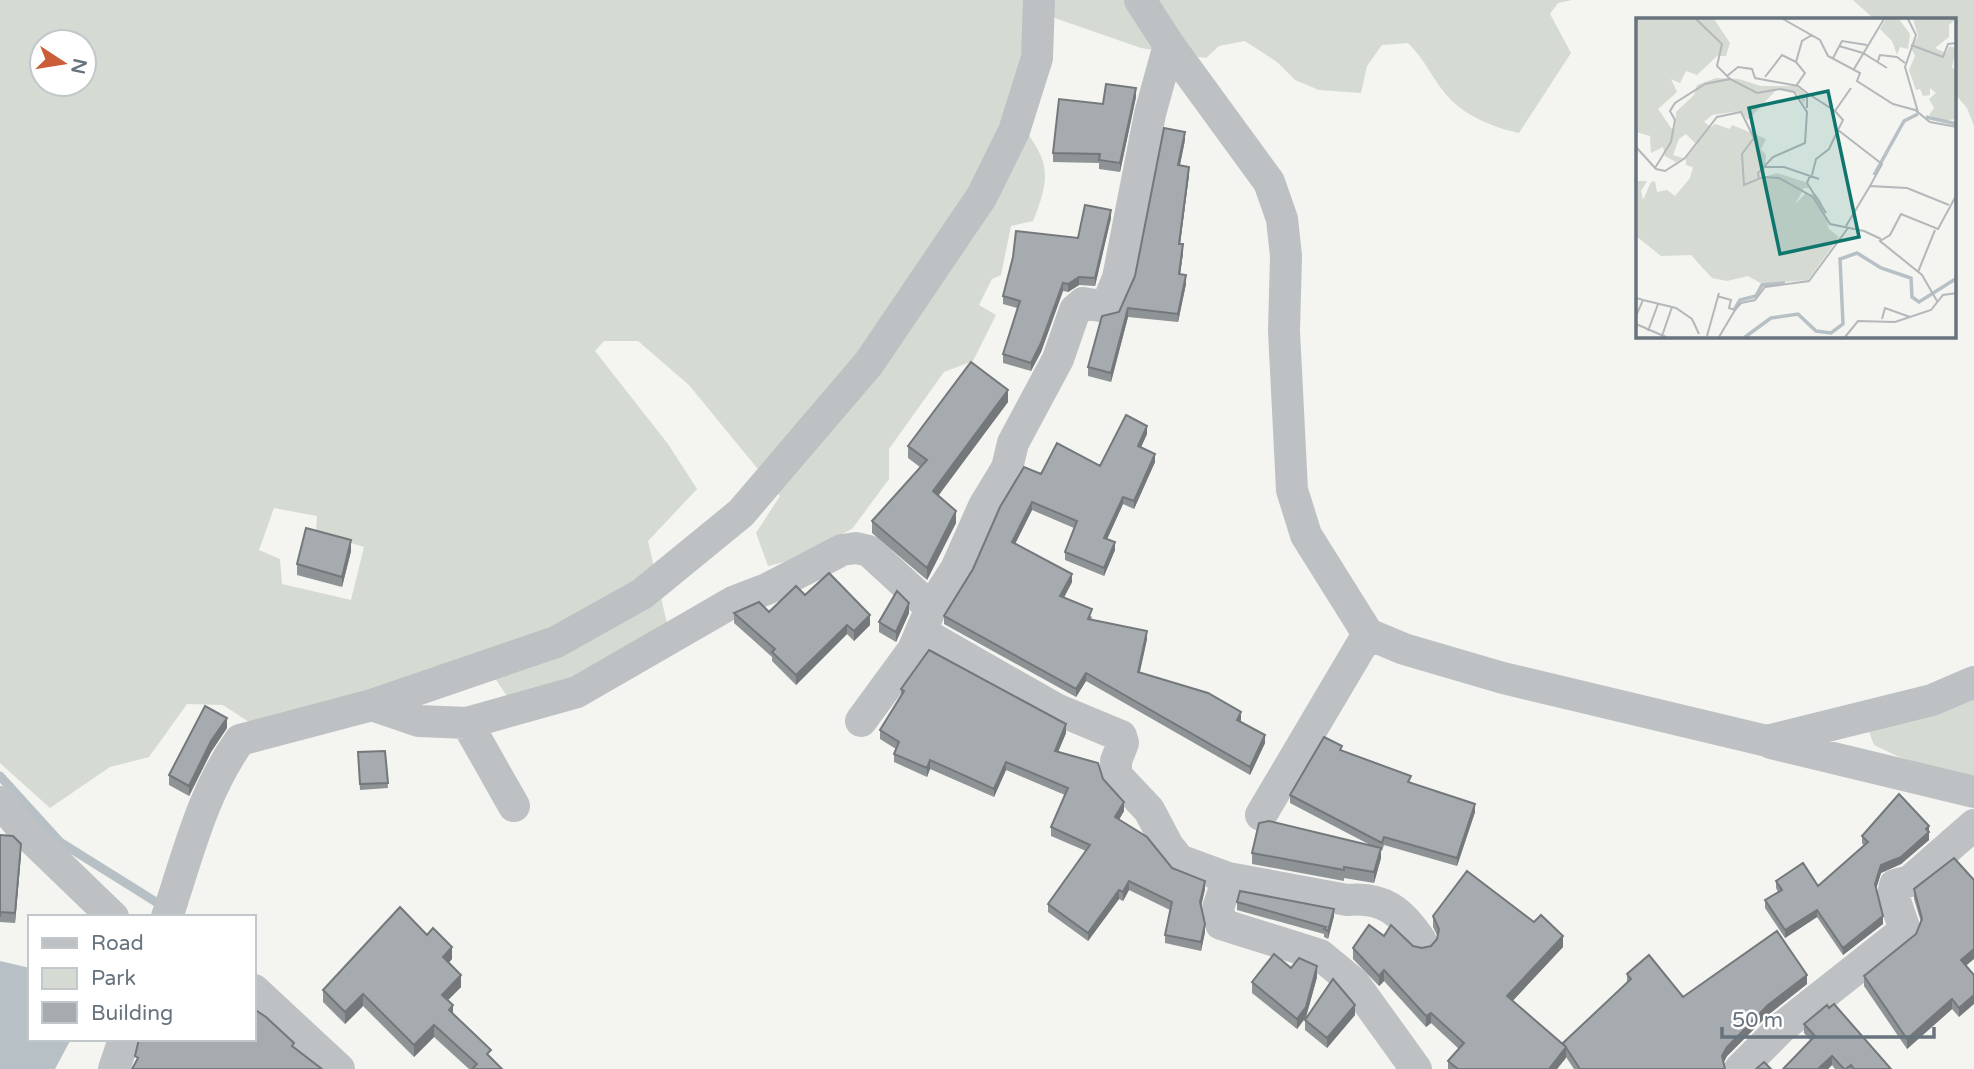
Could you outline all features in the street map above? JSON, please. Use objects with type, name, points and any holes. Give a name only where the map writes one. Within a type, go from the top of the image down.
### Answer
[{"type":"street","points":[[170,908],[205,800],[222,765],[240,740],[372,705],[556,642],[642,594],[741,513],[869,363],[982,196],[1014,131],[1037,58],[1039,0]]},
{"type":"street","points":[[1140,0],[1169,45],[1269,182],[1282,219],[1286,256],[1284,331],[1292,490],[1306,535],[1368,634],[1404,649],[1503,678],[1974,792]]},
{"type":"street","points":[[861,721],[913,650],[926,620],[956,569],[984,506],[1007,468],[1013,443],[1058,359],[1075,310],[1083,303],[1106,307],[1111,299],[1150,114],[1169,45]]},
{"type":"street","points":[[372,705],[419,721],[467,723],[577,692],[733,602],[767,589],[842,550],[856,548],[869,551],[926,620],[1056,709],[1121,736],[1124,743],[1116,761],[1116,775],[1149,810],[1172,853],[1179,860],[1228,878],[1347,900],[1363,898],[1378,902],[1396,909],[1421,941]]},
{"type":"street","points":[[1261,815],[1368,634]]},
{"type":"street","points":[[1767,741],[1932,700],[1974,682]]},
{"type":"street","points":[[467,723],[514,806]]},
{"type":"street","points":[[0,802],[27,834],[111,915]]},
{"type":"street","points":[[1740,1069],[1781,1028],[1900,934],[1904,927],[1893,895],[1895,885],[1910,880],[1974,825]]},
{"type":"street","points":[[1228,878],[1218,908],[1221,924],[1320,955],[1353,983],[1416,1069]]},
{"type":"street","points":[[256,992],[338,1069]]},
{"type":"street","points":[[114,1069],[123,1041]]},
{"type":"green space","points":[[0,0],[1572,0],[1558,3],[1550,14],[1571,53],[1519,133],[1482,121],[1465,112],[1445,93],[1408,43],[1382,45],[1367,66],[1361,93],[1319,90],[1295,80],[1277,62],[1245,41],[1219,46],[1206,58],[1141,48],[1029,9],[1012,113],[1033,141],[1044,164],[1044,188],[1040,203],[1033,221],[1011,226],[1001,275],[992,279],[979,305],[996,315],[973,361],[944,372],[889,449],[889,479],[852,529],[784,562],[768,566],[756,533],[780,496],[689,385],[638,341],[604,341],[595,351],[668,444],[697,489],[648,541],[668,628],[572,686],[511,702],[482,659],[252,724],[223,705],[187,704],[149,757],[110,767],[50,808],[0,763]],"holes":[[[274,508],[317,516],[316,532],[364,547],[351,600],[282,584],[280,559],[259,550]]]},
{"type":"green space","points":[[1853,0],[1974,0],[1974,126],[1967,108],[1956,95],[1956,18],[1873,18]]},
{"type":"green space","points":[[1974,699],[1974,780],[1899,757],[1874,745],[1867,726]]},
{"type":"shaded area","points":[[0,961],[28,968],[28,1041],[70,1041],[55,1069],[0,1069]]},
{"type":"building","points":[[1106,84],[1136,88],[1120,163],[1099,160],[1100,154],[1053,153],[1059,99],[1103,104]]},
{"type":"building","points":[[1164,128],[1185,132],[1178,165],[1189,167],[1179,244],[1183,244],[1179,274],[1186,275],[1178,314],[1128,308],[1111,373],[1088,367],[1102,316],[1119,312],[1135,276]]},
{"type":"building","points":[[1085,205],[1111,210],[1095,278],[1079,277],[1068,284],[1063,283],[1031,363],[1003,354],[1020,301],[1003,296],[1013,257],[1016,231],[1078,238]]},
{"type":"building","points":[[971,362],[1008,390],[933,491],[956,511],[927,568],[872,521],[927,460],[908,446]]},
{"type":"building","points":[[1126,415],[1147,426],[1138,446],[1155,454],[1134,501],[1123,497],[1104,538],[1115,542],[1104,568],[1065,552],[1077,521],[1032,502],[1012,542],[1072,574],[1060,596],[1092,609],[1088,619],[1147,631],[1138,672],[1208,693],[1241,712],[1237,720],[1265,735],[1250,767],[1086,673],[1076,689],[944,616],[973,569],[1000,507],[1024,467],[1041,474],[1057,443],[1100,466]]},
{"type":"building","points":[[306,528],[351,540],[342,577],[297,564]]},
{"type":"building","points":[[829,573],[870,615],[854,631],[847,625],[796,675],[772,652],[775,649],[734,613],[759,602],[769,612],[796,586],[805,595]]},
{"type":"building","points":[[897,591],[909,603],[896,632],[879,622]]},
{"type":"building","points":[[929,650],[1066,724],[1055,751],[1098,763],[1103,779],[1124,802],[1115,817],[1147,837],[1172,868],[1205,881],[1200,902],[1205,924],[1201,942],[1165,935],[1172,902],[1129,881],[1123,892],[1119,890],[1088,933],[1048,904],[1090,845],[1051,827],[1068,788],[1006,762],[994,789],[930,760],[927,768],[894,754],[899,742],[880,730],[904,691],[901,689]]},
{"type":"building","points":[[205,706],[227,718],[211,741],[189,786],[169,775]]},
{"type":"building","points":[[1324,737],[1342,746],[1340,750],[1411,776],[1408,782],[1475,804],[1457,858],[1384,837],[1382,843],[1290,795]]},
{"type":"building","points":[[385,751],[388,783],[360,784],[358,752]]},
{"type":"building","points":[[1899,794],[1929,826],[1926,829],[1929,832],[1901,857],[1881,865],[1875,884],[1883,916],[1843,948],[1817,910],[1785,930],[1765,900],[1782,890],[1776,881],[1803,863],[1818,886],[1868,842],[1862,836]]},
{"type":"building","points":[[1269,821],[1381,848],[1374,872],[1344,867],[1344,870],[1252,853],[1259,823]]},
{"type":"building","points":[[0,835],[13,836],[21,844],[15,913],[0,912]]},
{"type":"building","points":[[1954,858],[1974,880],[1974,949],[1961,960],[1974,975],[1974,995],[1959,1008],[1952,999],[1907,1039],[1864,976],[1916,934],[1922,919],[1914,889]]},
{"type":"building","points":[[1467,871],[1534,922],[1541,915],[1563,936],[1507,996],[1566,1047],[1549,1069],[1458,1069],[1448,1061],[1464,1043],[1431,1013],[1426,1016],[1384,970],[1379,976],[1353,948],[1369,925],[1384,936],[1391,925],[1413,946],[1431,946],[1437,939],[1439,929],[1433,916]]},
{"type":"building","points":[[1240,891],[1334,909],[1328,931],[1324,929],[1326,927],[1237,902]]},
{"type":"building","points":[[400,907],[427,935],[433,928],[452,947],[443,957],[461,975],[442,995],[453,1005],[449,1010],[491,1050],[487,1054],[502,1069],[472,1069],[477,1064],[434,1025],[414,1045],[363,994],[345,1012],[323,990]]},
{"type":"building","points":[[1777,931],[1807,975],[1768,1005],[1727,1047],[1722,1056],[1725,1069],[1580,1069],[1563,1043],[1631,979],[1627,974],[1649,955],[1683,997]]},
{"type":"building","points":[[1274,954],[1291,968],[1299,958],[1317,966],[1306,1007],[1297,1019],[1252,982]]},
{"type":"building","points":[[1333,979],[1355,1005],[1327,1038],[1305,1020]]},
{"type":"building","points":[[1834,1004],[1891,1069],[1854,1069],[1851,1065],[1844,1069],[1832,1056],[1818,1069],[1783,1069],[1815,1036],[1804,1024],[1827,1005],[1829,1008]]},
{"type":"building","points":[[256,1010],[294,1043],[292,1046],[322,1069],[132,1069],[138,1058],[135,1056],[139,1041],[256,1041]]},
{"type":"building","points":[[1764,1062],[1771,1069],[1756,1069]]},
{"type":"waterway","points":[[0,776],[60,842],[164,907]]}]
